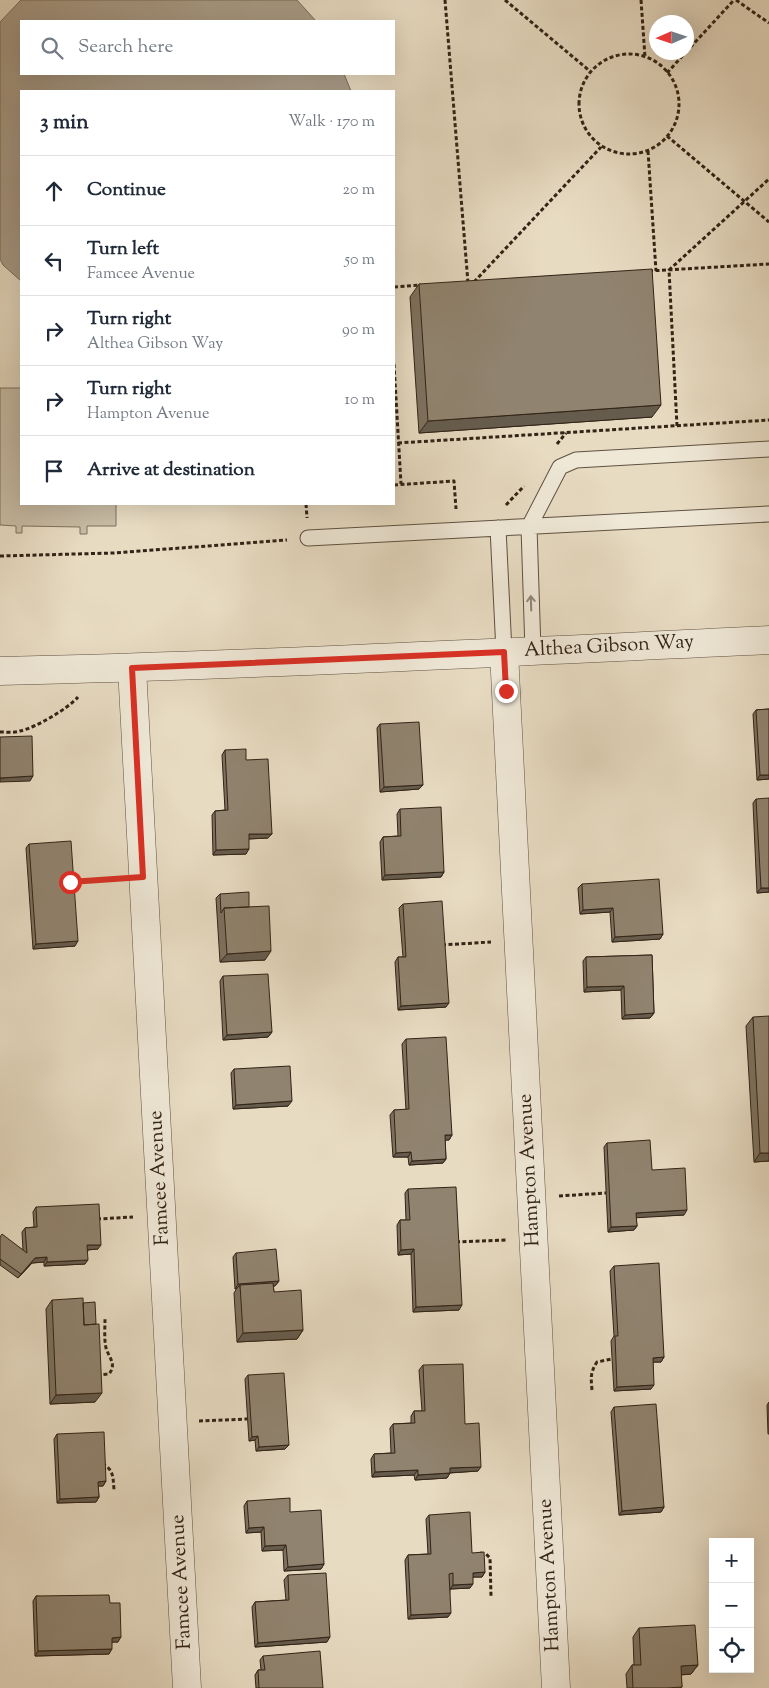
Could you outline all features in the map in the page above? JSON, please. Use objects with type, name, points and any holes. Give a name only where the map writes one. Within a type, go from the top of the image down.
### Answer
[{"type":"street","name":"Althea Gibson Way","points":[[0,671],[132,668],[769,640]]},
{"type":"street","name":"Hampton Avenue","points":[[504,652],[556,1688]]},
{"type":"street","name":"Famcee Avenue","points":[[132,668],[187,1688]]},
{"type":"lane","points":[[533,651],[529,527],[560,467],[576,460],[769,448]]},
{"type":"lane","points":[[308,538],[769,514]]},
{"type":"lane","points":[[498,528],[504,652]]},
{"type":"path","points":[[445,0],[468,283],[484,281]]},
{"type":"path","points":[[505,0],[591,72]]},
{"type":"path","points":[[642,0],[645,57]]},
{"type":"path","points":[[694,44],[735,0],[769,23]]},
{"type":"path","points":[[626,54],[645,57],[661,66],[672,80],[678,96],[678,114],[673,127],[662,141],[648,151],[631,154],[617,153],[601,147],[588,134],[580,119],[579,98],[584,82],[594,68],[609,58],[626,54]]},
{"type":"path","points":[[667,73],[679,60]]},
{"type":"path","points":[[667,136],[769,222]]},
{"type":"path","points":[[474,282],[601,147]]},
{"type":"path","points":[[648,151],[656,271]]},
{"type":"path","points":[[669,270],[769,178]]},
{"type":"path","points":[[647,271],[769,264]]},
{"type":"path","points":[[669,270],[677,426]]},
{"type":"path","points":[[395,287],[422,285]]},
{"type":"path","points":[[395,402],[401,484]]},
{"type":"path","points":[[398,443],[769,420]]},
{"type":"path","points":[[555,447],[566,433]]},
{"type":"path","points":[[395,485],[454,481],[456,509],[465,509]]},
{"type":"path","points":[[504,507],[528,482]]},
{"type":"path","points":[[0,556],[114,553],[308,538]]},
{"type":"path","points":[[0,732],[20,731],[34,725],[74,703],[82,693]]},
{"type":"path","points":[[70,882],[143,877]]},
{"type":"path","points":[[442,945],[490,942]]},
{"type":"path","points":[[531,1198],[606,1193]]},
{"type":"path","points":[[96,1220],[162,1215]]},
{"type":"path","points":[[456,1242],[510,1240]]},
{"type":"path","points":[[94,1375],[109,1374],[113,1366],[106,1347],[105,1319]]},
{"type":"path","points":[[592,1390],[591,1372],[593,1368],[597,1362],[612,1359]]},
{"type":"path","points":[[194,1421],[248,1419]]},
{"type":"path","points":[[102,1464],[110,1468],[113,1473],[114,1490]]},
{"type":"path","points":[[476,1554],[486,1554],[490,1558],[491,1596]]},
{"type":"shaded area","points":[[21,0],[297,0],[315,20],[20,20],[20,75],[344,75],[351,90],[20,90],[20,280],[3,265],[0,259],[0,22]]},
{"type":"shaded area","points":[[0,388],[20,388],[20,505],[116,505],[116,526],[87,526],[87,534],[80,534],[80,527],[22,526],[22,533],[16,533],[16,526],[0,525]]},
{"type":"building","points":[[652,269],[661,405],[428,421],[419,284]]},
{"type":"building","points":[[769,709],[769,775],[760,775],[756,710]]},
{"type":"building","points":[[419,722],[423,785],[384,787],[380,724]]},
{"type":"building","points":[[32,736],[33,776],[0,778],[0,737]]},
{"type":"building","points":[[246,749],[246,760],[268,759],[272,834],[249,834],[249,849],[216,850],[215,811],[228,810],[225,750]]},
{"type":"building","points":[[769,798],[769,888],[761,888],[756,799]]},
{"type":"building","points":[[441,807],[444,872],[385,875],[383,837],[401,836],[400,809]]},
{"type":"building","points":[[71,841],[78,941],[36,944],[29,844]]},
{"type":"building","points":[[659,879],[663,934],[615,937],[613,908],[583,910],[582,884]]},
{"type":"building","points":[[249,892],[249,907],[224,908],[221,913],[220,894]]},
{"type":"building","points":[[442,901],[449,1003],[401,1006],[398,957],[406,957],[403,904]]},
{"type":"building","points":[[269,906],[271,951],[227,954],[224,908]]},
{"type":"building","points":[[652,955],[654,1013],[625,1015],[624,986],[587,987],[586,957]]},
{"type":"building","points":[[268,974],[272,1032],[227,1035],[223,976]]},
{"type":"building","points":[[769,1016],[769,1153],[760,1153],[753,1017]]},
{"type":"building","points":[[446,1037],[452,1135],[445,1135],[446,1159],[412,1161],[411,1152],[396,1153],[394,1110],[409,1109],[406,1039]]},
{"type":"building","points":[[290,1066],[292,1101],[236,1105],[234,1069]]},
{"type":"building","points":[[650,1140],[652,1170],[685,1168],[687,1210],[636,1213],[637,1226],[611,1227],[607,1143]]},
{"type":"building","points":[[456,1187],[462,1305],[416,1307],[414,1249],[401,1250],[400,1220],[410,1220],[408,1189]]},
{"type":"building","points":[[99,1204],[101,1245],[87,1245],[88,1260],[47,1262],[47,1257],[35,1258],[21,1274],[0,1259],[0,1237],[2,1234],[27,1253],[25,1228],[37,1227],[36,1207]]},
{"type":"building","points":[[276,1249],[279,1281],[238,1284],[236,1253]]},
{"type":"building","points":[[659,1263],[664,1357],[653,1358],[654,1385],[617,1387],[615,1336],[618,1336],[614,1266]]},
{"type":"building","points":[[273,1283],[274,1292],[301,1290],[303,1330],[243,1333],[240,1285]]},
{"type":"building","points":[[83,1298],[84,1325],[99,1324],[102,1393],[56,1395],[52,1300]]},
{"type":"building","points":[[95,1302],[96,1324],[84,1325],[83,1303]]},
{"type":"building","points":[[463,1364],[465,1424],[479,1423],[481,1467],[450,1468],[450,1473],[418,1475],[418,1470],[375,1472],[374,1454],[395,1453],[393,1424],[415,1423],[414,1411],[425,1411],[423,1365]]},
{"type":"building","points":[[284,1373],[289,1445],[259,1447],[258,1436],[252,1437],[248,1375]]},
{"type":"building","points":[[656,1404],[664,1507],[622,1511],[614,1407]]},
{"type":"building","points":[[104,1432],[106,1481],[98,1482],[99,1497],[60,1499],[57,1434]]},
{"type":"building","points":[[290,1498],[290,1512],[321,1510],[324,1564],[288,1567],[286,1545],[265,1546],[264,1527],[249,1528],[247,1501]]},
{"type":"building","points":[[470,1512],[472,1553],[484,1552],[485,1572],[473,1573],[473,1584],[453,1585],[453,1573],[449,1574],[451,1613],[411,1615],[408,1555],[431,1554],[429,1515]]},
{"type":"building","points":[[326,1573],[330,1637],[258,1643],[255,1602],[289,1600],[288,1575]]},
{"type":"building","points":[[109,1595],[110,1603],[120,1603],[121,1637],[112,1638],[112,1649],[38,1651],[36,1596]]},
{"type":"building","points":[[695,1625],[698,1665],[681,1666],[682,1687],[633,1688],[632,1665],[641,1665],[639,1628]]},
{"type":"building","points":[[320,1651],[323,1688],[259,1688],[258,1670],[265,1670],[263,1656]]},
{"type":"route","points":[[70,882],[143,877],[132,668],[504,652],[506,691]]}]
